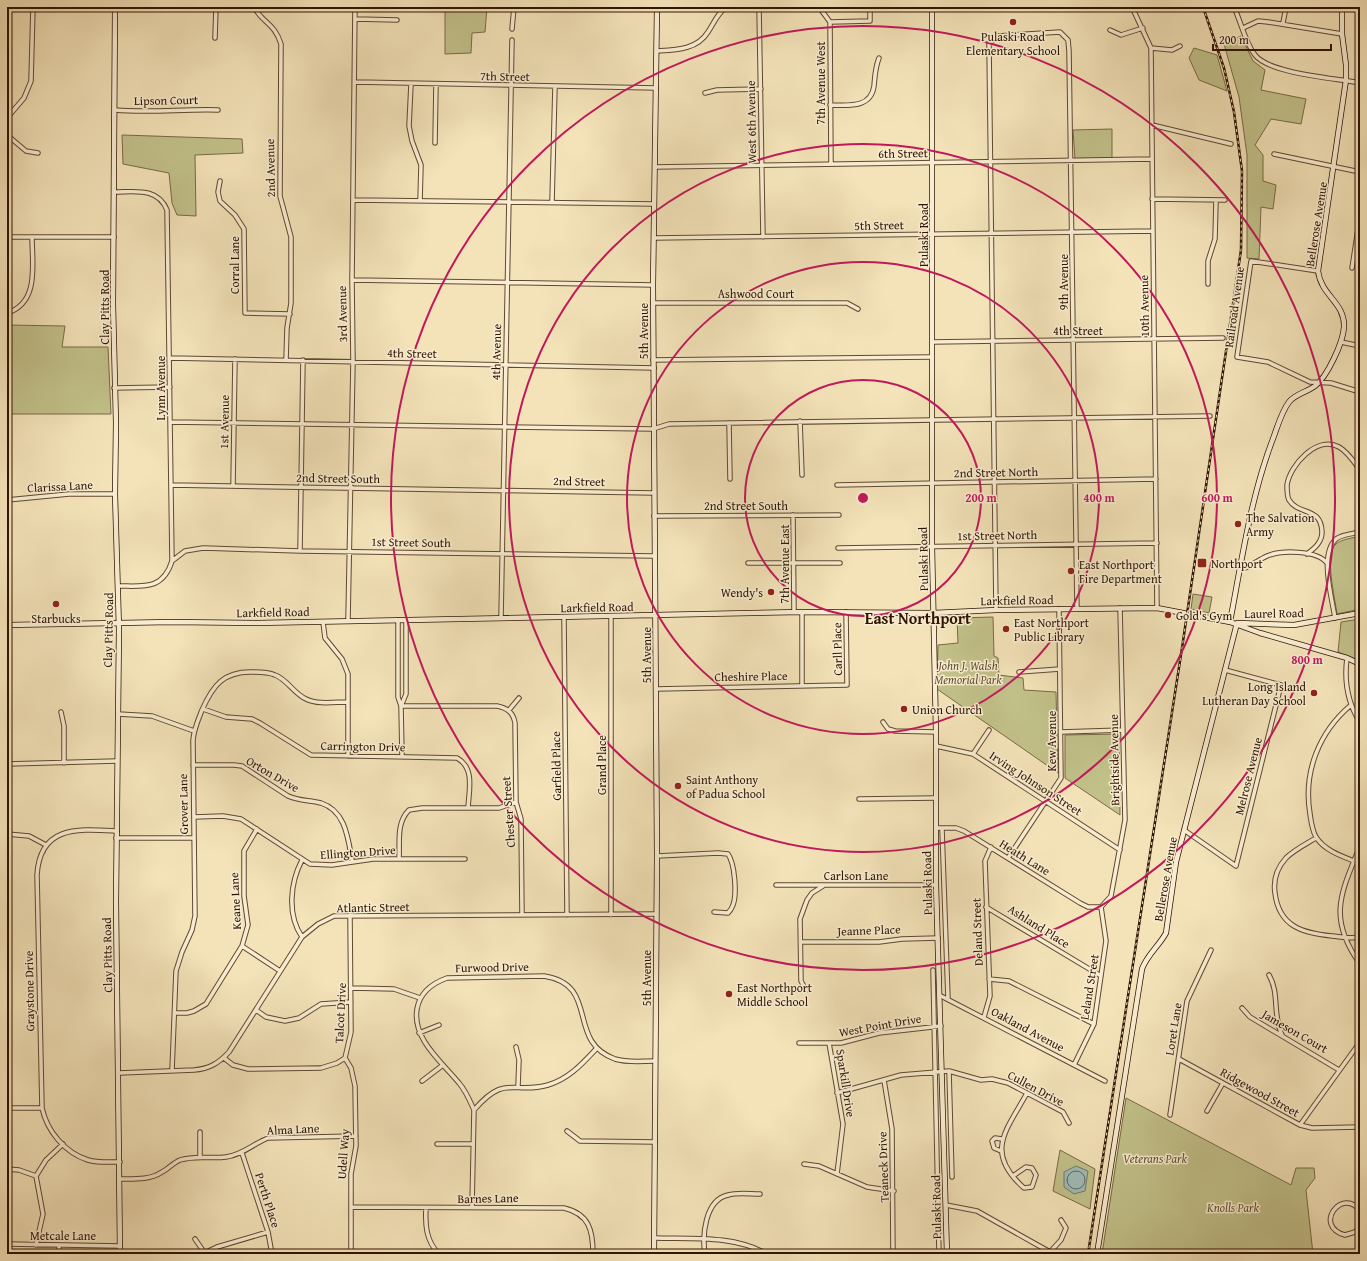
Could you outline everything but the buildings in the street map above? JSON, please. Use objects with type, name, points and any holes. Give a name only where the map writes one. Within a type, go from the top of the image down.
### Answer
[{"type":"street","points":[[7,118],[24,98],[31,81],[33,7]]},
{"type":"street","name":"Clay Pitts Road","points":[[115,7],[114,388],[116,445],[115,494],[119,586],[116,838],[120,1254]]},
{"type":"street","points":[[215,38],[216,7]]},
{"type":"street","name":"2nd Avenue","points":[[254,7],[273,26],[281,44],[280,196],[291,238],[290,314],[287,328],[286,360]]},
{"type":"street","name":"3rd Avenue","points":[[348,620],[353,362],[352,280],[355,7]]},
{"type":"street","points":[[512,29],[514,7]]},
{"type":"street","points":[[572,7],[636,7]]},
{"type":"street","name":"5th Avenue","points":[[654,1254],[657,856],[653,285],[657,7]]},
{"type":"street","points":[[657,51],[684,48],[698,42],[708,32],[718,14],[726,7]]},
{"type":"street","name":"West 6th Avenue","points":[[759,7],[763,237]]},
{"type":"street","points":[[819,7],[830,22],[870,21],[870,7]]},
{"type":"street","name":"Pulaski Road","points":[[932,7],[932,546],[936,732],[936,885],[941,996],[947,1252]]},
{"type":"street","name":"10th Avenue","points":[[1132,7],[1151,48],[1157,608]]},
{"type":"street","points":[[1234,7],[1254,53],[1264,64],[1280,69],[1360,83]]},
{"type":"street","points":[[1283,23],[1286,7]]},
{"type":"street","name":"Bellerose Avenue","points":[[1321,381],[1340,342],[1344,326],[1341,311],[1337,304],[1324,290],[1319,281],[1318,271],[1335,166],[1346,80],[1346,65],[1342,34],[1343,8]]},
{"type":"street","points":[[356,19],[398,20]]},
{"type":"street","name":"7th Avenue West","points":[[830,22],[831,164]]},
{"type":"street","points":[[1243,28],[1258,22],[1283,23],[1342,34]]},
{"type":"street","points":[[1110,30],[1121,35],[1143,28]]},
{"type":"street","name":"9th Avenue","points":[[990,162],[989,44],[997,36],[1060,32],[1068,40],[1069,51],[1076,608]]},
{"type":"street","name":"4th Avenue","points":[[501,618],[512,40]]},
{"type":"street","points":[[1151,48],[1172,50],[1180,46]]},
{"type":"street","points":[[830,105],[853,105],[865,102],[873,92],[874,69],[879,58]]},
{"type":"street","name":"7th Street","points":[[355,82],[656,88]]},
{"type":"street","points":[[411,84],[409,126],[410,134],[421,165],[420,201]]},
{"type":"street","points":[[435,143],[436,84]]},
{"type":"street","points":[[552,202],[555,86]]},
{"type":"street","points":[[706,93],[717,90],[761,89]]},
{"type":"street","name":"Lipson Court","points":[[115,110],[151,112],[171,109],[218,110]]},
{"type":"street","points":[[7,111],[11,114]]},
{"type":"street","points":[[1152,124],[1231,144]]},
{"type":"street","points":[[7,135],[26,151],[38,153]]},
{"type":"street","points":[[1274,154],[1360,172]]},
{"type":"street","name":"6th Street","points":[[655,167],[1152,160]]},
{"type":"street","points":[[990,162],[996,610]]},
{"type":"street","name":"Corral Lane","points":[[220,181],[218,192],[220,201],[238,218],[244,229],[245,313],[290,314]]},
{"type":"street","name":"Lynn Avenue","points":[[115,192],[153,193],[159,197],[167,210],[170,358],[172,561],[165,577],[154,584],[119,586]]},
{"type":"street","points":[[353,200],[654,204]]},
{"type":"street","points":[[1152,200],[1225,200]]},
{"type":"street","points":[[1208,284],[1208,261],[1215,239],[1216,201]]},
{"type":"street","points":[[1352,268],[1360,216]]},
{"type":"street","name":"5th Street","points":[[654,238],[1153,231]]},
{"type":"street","points":[[7,237],[114,238]]},
{"type":"street","points":[[7,313],[25,301],[30,293],[32,283],[32,237]]},
{"type":"street","name":"Railroad Avenue","points":[[1318,271],[1251,261],[1237,357],[1268,362],[1310,382],[1321,381]]},
{"type":"street","points":[[352,280],[653,285]]},
{"type":"street","name":"Ashwood Court","points":[[654,303],[847,303],[858,309]]},
{"type":"street","name":"4th Street","points":[[932,342],[1223,338]]},
{"type":"street","points":[[1340,342],[1360,346]]},
{"type":"street","points":[[653,360],[932,357]]},
{"type":"street","name":"4th Street","points":[[170,358],[654,368]]},
{"type":"street","name":"1st Avenue","points":[[233,486],[235,359]]},
{"type":"street","points":[[300,551],[304,360]]},
{"type":"street","points":[[1230,622],[1264,463],[1289,402],[1321,381],[1360,392]]},
{"type":"street","points":[[114,388],[170,387]]},
{"type":"street","points":[[170,422],[504,428],[653,428],[669,424],[800,421],[1210,416]]},
{"type":"street","points":[[800,421],[802,475]]},
{"type":"street","points":[[729,423],[730,479]]},
{"type":"street","points":[[1307,554],[1320,540],[1321,525],[1320,520],[1315,516],[1294,506],[1289,500],[1287,486],[1293,469],[1305,455],[1313,449],[1333,445],[1343,450],[1360,470]]},
{"type":"street","name":"2nd Street North","points":[[837,485],[1156,480]]},
{"type":"street","name":"2nd Street South","points":[[171,485],[504,490]]},
{"type":"street","name":"2nd Street","points":[[504,490],[654,493]]},
{"type":"street","name":"Clarissa Lane","points":[[7,500],[69,494],[115,494]]},
{"type":"street","name":"7th Avenue East","points":[[793,515],[794,612]]},
{"type":"street","name":"2nd Street South","points":[[654,516],[838,515]]},
{"type":"street","points":[[1335,618],[1327,563],[1329,550],[1336,540],[1341,537],[1360,532]]},
{"type":"street","name":"1st Street North","points":[[838,548],[1157,542]]},
{"type":"street","name":"1st Street South","points":[[172,561],[185,551],[194,548],[654,556]]},
{"type":"street","points":[[1240,570],[1273,554],[1307,554],[1319,556],[1327,563]]},
{"type":"street","points":[[748,564],[840,563]]},
{"type":"street","name":"Larkfield Road","points":[[7,625],[323,622],[348,620],[564,618],[794,612],[934,613],[1076,608],[1157,608],[1237,624]]},
{"type":"street","name":"Brightside Avenue","points":[[1101,907],[1111,896],[1125,820],[1120,608]]},
{"type":"street","name":"Kew Avenue","points":[[1008,858],[1061,778],[1059,609]]},
{"type":"street","points":[[802,612],[802,685]]},
{"type":"street","name":"Carll Place","points":[[846,612],[847,685]]},
{"type":"street","name":"Laurel Road","points":[[1237,624],[1294,625],[1360,613]]},
{"type":"street","name":"Grand Place","points":[[611,616],[611,914]]},
{"type":"street","name":"Garfield Place","points":[[564,618],[567,915]]},
{"type":"street","points":[[398,620],[398,697],[401,706],[402,756]]},
{"type":"street","points":[[401,706],[406,694],[406,620]]},
{"type":"street","points":[[323,622],[325,638],[346,665],[348,674],[348,756]]},
{"type":"street","points":[[1237,624],[1260,633],[1347,658],[1360,664]]},
{"type":"street","name":"Bellerose Avenue","points":[[1097,1254],[1142,969],[1144,962],[1162,941],[1166,933],[1176,862],[1237,624]]},
{"type":"street","points":[[398,650],[406,650]]},
{"type":"street","points":[[1347,658],[1345,680],[1351,705],[1360,722]]},
{"type":"street","points":[[1019,672],[1060,668]]},
{"type":"street","name":"Melrose Avenue","points":[[1184,830],[1236,866],[1281,685],[1226,670]]},
{"type":"street","name":"Grover Lane","points":[[172,1071],[176,972],[182,952],[194,924],[195,916],[194,731],[213,688],[228,676],[246,672],[273,674],[287,682],[298,694],[306,699],[322,702],[348,702]]},
{"type":"street","name":"Cheshire Place","points":[[656,689],[847,685]]},
{"type":"street","points":[[401,706],[497,706],[509,710],[519,698]]},
{"type":"street","points":[[1351,705],[1327,730],[1312,764],[1309,776],[1309,805],[1316,838],[1336,854],[1354,861]]},
{"type":"street","name":"Carrington Drive","points":[[203,709],[226,717],[260,722],[311,755],[450,757],[463,762],[470,775],[468,808]]},
{"type":"street","name":"Chester Street","points":[[509,710],[514,716],[515,723],[516,802],[521,819],[522,915]]},
{"type":"street","points":[[61,712],[64,726],[64,763]]},
{"type":"street","points":[[118,714],[152,716],[194,731]]},
{"type":"street","points":[[882,722],[888,729],[895,731],[936,732]]},
{"type":"street","points":[[973,754],[989,730]]},
{"type":"street","points":[[1061,732],[1124,730]]},
{"type":"street","name":"Irving Johnson Street","points":[[936,746],[973,754],[1120,850]]},
{"type":"street","points":[[7,764],[117,761]]},
{"type":"street","name":"Orton Drive","points":[[193,765],[242,766],[288,796],[296,799],[322,803],[329,807],[343,822],[352,860]]},
{"type":"street","points":[[859,799],[935,798]]},
{"type":"street","points":[[399,859],[401,820],[409,810],[499,808],[516,802]]},
{"type":"street","name":"Ellington Drive","points":[[194,817],[232,817],[241,819],[310,864],[325,865],[352,860],[465,859]]},
{"type":"street","name":"Heath Lane","points":[[936,828],[956,828],[964,831],[1080,903],[1088,907],[1101,907]]},
{"type":"street","name":"Keane Lane","points":[[175,1013],[187,1013],[194,1011],[206,1004],[242,946],[247,934],[248,925],[244,896],[244,851],[257,829]]},
{"type":"street","points":[[942,829],[948,999]]},
{"type":"street","points":[[7,834],[29,836],[46,845],[66,832],[83,830],[117,831]]},
{"type":"street","points":[[116,838],[194,838]]},
{"type":"street","points":[[1316,838],[1291,854],[1281,865],[1275,880],[1277,906],[1285,919],[1296,928],[1308,932],[1344,937],[1360,937]]},
{"type":"street","name":"Graystone Drive","points":[[46,845],[38,859],[37,875],[42,1108],[44,1119],[49,1128],[72,1153],[89,1161],[120,1162]]},
{"type":"street","points":[[1360,846],[1341,896],[1340,921],[1344,937],[1360,964]]},
{"type":"street","name":"Deland Street","points":[[984,1018],[990,996],[985,861],[991,847]]},
{"type":"street","points":[[728,854],[730,849]]},
{"type":"street","points":[[657,856],[718,853],[728,854]]},
{"type":"street","points":[[714,912],[728,913],[733,906],[733,868],[728,854]]},
{"type":"street","points":[[302,860],[294,876],[292,888],[294,923],[302,937]]},
{"type":"street","name":"Carlson Lane","points":[[776,885],[936,885]]},
{"type":"street","points":[[806,990],[801,980],[800,919],[803,908],[812,893],[824,885]]},
{"type":"street","name":"Ashland Place","points":[[986,906],[1101,976]]},
{"type":"street","name":"Leland Street","points":[[1074,1065],[1094,1024],[1106,941],[1101,907]]},
{"type":"street","name":"Atlantic Street","points":[[119,1073],[203,1070],[216,1064],[224,1058],[302,937],[325,920],[334,916],[656,914]]},
{"type":"street","name":"Talcot Drive","points":[[224,1058],[233,1065],[248,1069],[321,1068],[337,1063],[345,1058],[351,1038],[352,988],[350,915]]},
{"type":"street","name":"Jeanne Place","points":[[801,942],[879,942],[902,939],[938,938]]},
{"type":"street","points":[[242,946],[280,971]]},
{"type":"street","name":"Loret Lane","points":[[1170,1115],[1190,993],[1211,950]]},
{"type":"street","points":[[933,970],[939,1252],[947,1252]]},
{"type":"street","points":[[1269,975],[1275,985],[1276,1017],[1282,1036]]},
{"type":"street","name":"Furwood Drive","points":[[420,998],[437,982],[448,978],[544,976],[558,978],[572,988],[576,994],[580,1003],[586,1033],[596,1048]]},
{"type":"street","points":[[989,978],[1009,980],[1094,1024]]},
{"type":"street","points":[[352,988],[394,988],[420,998],[416,1015],[419,1033],[460,1085],[474,1110],[472,1207]]},
{"type":"street","name":"Oakland Avenue","points":[[941,996],[1105,1081]]},
{"type":"street","points":[[256,1010],[266,1017],[285,1021],[299,1018],[321,1004],[351,1002]]},
{"type":"street","name":"Jameson Court","points":[[1242,1008],[1250,1017],[1339,1070]]},
{"type":"street","points":[[419,1033],[439,1025]]},
{"type":"street","name":"West Point Drive","points":[[799,1043],[851,1042],[892,1031],[941,1026]]},
{"type":"street","points":[[1300,1125],[1360,1042]]},
{"type":"street","name":"Sparkill Drive","points":[[829,1043],[843,1124],[837,1174]]},
{"type":"street","points":[[516,1047],[519,1060],[518,1086]]},
{"type":"street","points":[[474,1110],[492,1092],[508,1087],[539,1087],[556,1082],[576,1069],[596,1048],[615,1058],[625,1061],[655,1061]]},
{"type":"street","name":"Udell Way","points":[[345,1058],[354,1077],[356,1136],[351,1174],[351,1254]]},
{"type":"street","name":"Ridgewood Street","points":[[1179,1059],[1300,1125],[1312,1128],[1360,1127]]},
{"type":"street","points":[[422,1081],[443,1065]]},
{"type":"street","points":[[949,1071],[952,1177]]},
{"type":"street","name":"Cullen Drive","points":[[837,1093],[901,1075],[949,1071],[981,1080],[1000,1079],[1063,1112],[1069,1123]]},
{"type":"street","name":"Teaneck Drive","points":[[884,1080],[892,1129],[894,1192],[893,1254]]},
{"type":"street","points":[[1207,1111],[1223,1083]]},
{"type":"street","points":[[1013,1176],[1026,1167],[1032,1168],[1036,1174],[1032,1188],[1024,1188],[1013,1176],[1007,1169],[1001,1151],[1002,1139],[1027,1093]]},
{"type":"street","points":[[7,1108],[42,1108]]},
{"type":"street","points":[[567,1131],[580,1141],[655,1142]]},
{"type":"street","points":[[200,1132],[200,1157]]},
{"type":"street","name":"Alma Lane","points":[[120,1179],[156,1176],[179,1160],[200,1157],[225,1157],[242,1153],[260,1141],[268,1138],[356,1136]]},
{"type":"street","points":[[1001,1151],[994,1148],[992,1141],[995,1138],[1002,1139]]},
{"type":"street","points":[[36,1245],[43,1214],[36,1176],[46,1160],[63,1144]]},
{"type":"street","points":[[437,1144],[473,1144]]},
{"type":"street","name":"Perth Place","points":[[242,1153],[268,1232],[272,1254]]},
{"type":"street","points":[[804,1164],[819,1166],[867,1187],[894,1192]]},
{"type":"street","points":[[7,1169],[19,1170],[36,1176]]},
{"type":"street","points":[[706,1254],[704,1239],[709,1212],[719,1199],[728,1195],[760,1194]]},
{"type":"street","points":[[1359,1208],[1349,1203],[1339,1204],[1332,1212],[1330,1221],[1335,1230],[1345,1235],[1355,1232],[1360,1227]]},
{"type":"street","points":[[946,1205],[977,1212],[1051,1253],[1064,1234],[1066,1228],[1061,1220]]},
{"type":"street","name":"Barnes Lane","points":[[351,1207],[426,1208],[558,1206],[581,1214],[587,1222],[593,1241],[593,1254]]},
{"type":"street","points":[[426,1208],[426,1230],[429,1241],[439,1254]]},
{"type":"street","points":[[195,1239],[203,1253],[217,1247],[268,1232]]},
{"type":"street","points":[[655,1238],[704,1239],[737,1242],[758,1249],[767,1254]]},
{"type":"street","name":"Metcale Lane","points":[[7,1244],[120,1246]]},
{"type":"street","points":[[59,1245],[59,1254]]},
{"type":"green space","points":[[445,7],[487,7],[485,32],[472,33],[471,53],[445,54]]},
{"type":"green space","points":[[1241,36],[1253,61],[1265,70],[1261,90],[1306,99],[1301,124],[1271,119],[1255,145],[1263,155],[1263,181],[1276,185],[1273,209],[1261,207],[1259,259],[1247,258],[1247,155],[1239,97],[1224,44]]},
{"type":"green space","points":[[1194,48],[1217,55],[1227,91],[1199,80],[1189,58]]},
{"type":"green space","points":[[1112,129],[1112,158],[1075,159],[1073,130]]},
{"type":"green space","points":[[122,135],[242,139],[243,153],[195,155],[196,216],[177,215],[172,203],[169,173],[123,164]]},
{"type":"green space","points":[[7,325],[65,326],[62,347],[108,347],[111,414],[7,414]]},
{"type":"green space","points":[[1360,536],[1360,609],[1337,614],[1331,577],[1331,557],[1333,549],[1336,544],[1341,541]]},
{"type":"green space","points":[[1193,594],[1212,597],[1209,613],[1191,609]]},
{"type":"green space","name":"John J. Walsh Memorial Park","points":[[993,617],[994,656],[998,658],[999,675],[1023,678],[1024,690],[1056,692],[1058,773],[937,689],[938,645],[958,643],[957,618]]},
{"type":"green space","points":[[1360,619],[1360,661],[1338,652],[1341,622]]},
{"type":"green space","points":[[1119,734],[1120,815],[1065,778],[1065,735]]},
{"type":"green space","points":[[1126,1098],[1291,1185],[1296,1168],[1314,1168],[1315,1178],[1306,1190],[1313,1254],[1102,1254]]},
{"type":"green space","points":[[1060,1150],[1095,1169],[1090,1209],[1053,1191]]},
{"type":"water","points":[[1076,1166],[1088,1171],[1085,1191],[1074,1194],[1064,1187],[1064,1172]]},
{"type":"railway","points":[[1088,1254],[1182,648],[1241,250],[1242,171],[1234,112],[1224,68],[1203,7]]},
{"type":"place","name":"Pulaski Road Elementary School","points":[[1013,22]]},
{"type":"place","name":"The Salvation Army","points":[[1238,524]]},
{"type":"place","name":"Northport","points":[[1202,563]]},
{"type":"place","name":"East Northport Fire Department","points":[[1071,571]]},
{"type":"place","name":"Wendy's","points":[[771,592]]},
{"type":"place","name":"Starbucks","points":[[56,604]]},
{"type":"place","name":"Gold's Gym","points":[[1168,615]]},
{"type":"place","name":"East Northport Public Library","points":[[1006,629]]},
{"type":"place","name":"Long Island Lutheran Day School","points":[[1314,693]]},
{"type":"place","name":"Union Church","points":[[904,709]]},
{"type":"place","name":"Saint Anthony of Padua School","points":[[678,786]]},
{"type":"place","name":"East Northport Middle School","points":[[729,994]]},
{"type":"district","name":"East Northport","points":[[918,618]]},
{"type":"park label","name":"Veterans Park","points":[[1155,1158]]},
{"type":"park label","name":"Knolls Park","points":[[1233,1207]]}]
